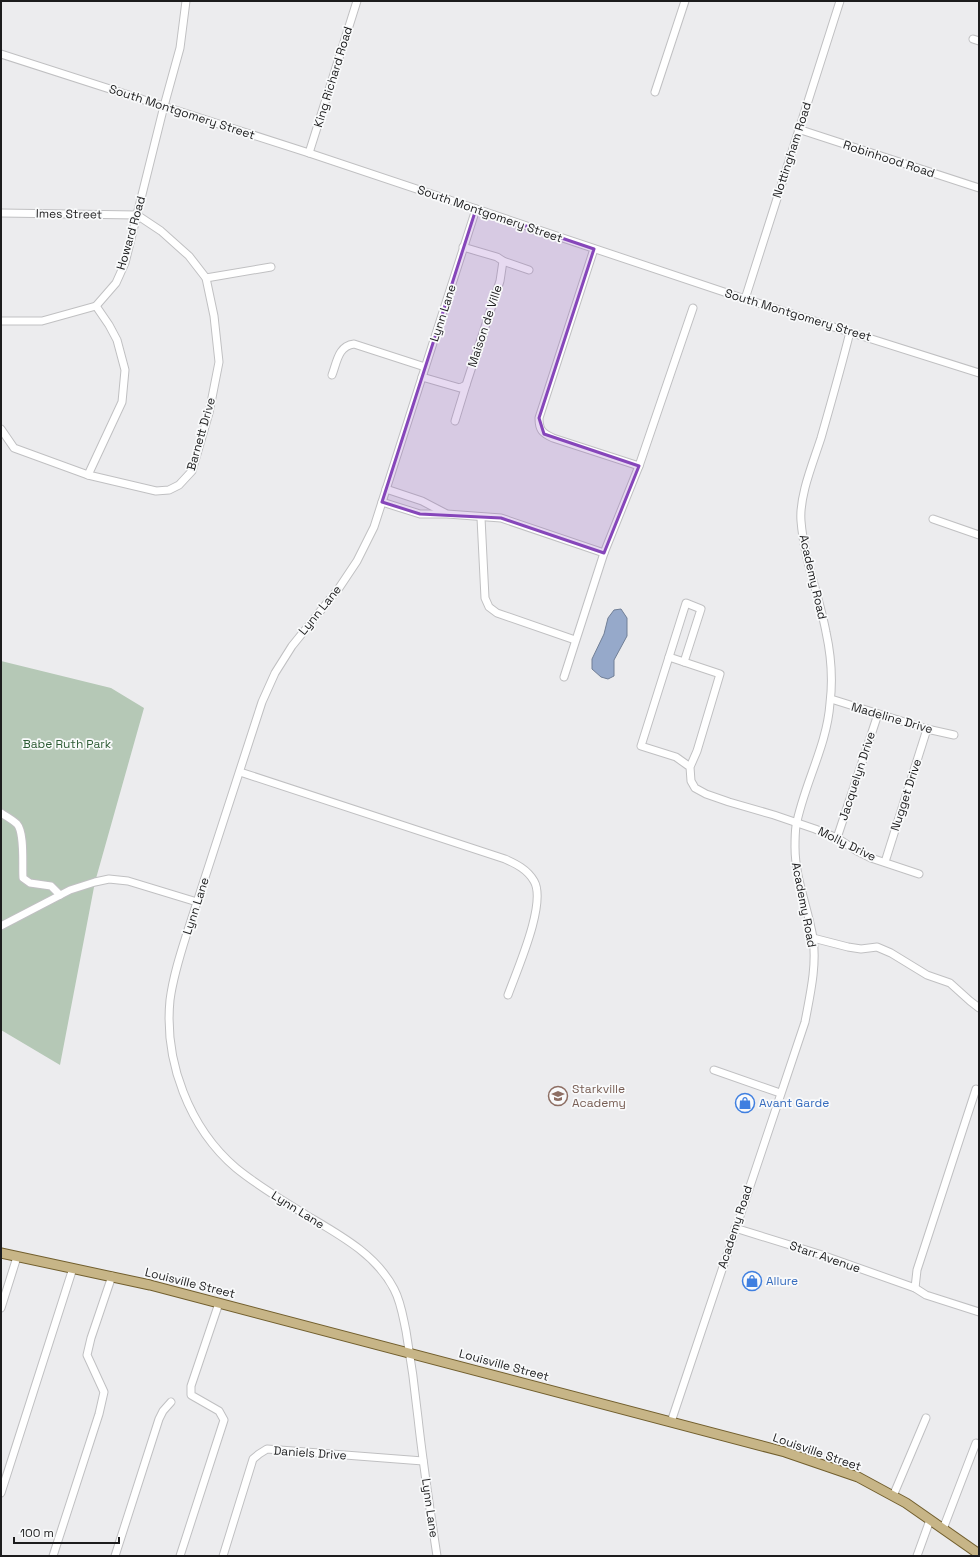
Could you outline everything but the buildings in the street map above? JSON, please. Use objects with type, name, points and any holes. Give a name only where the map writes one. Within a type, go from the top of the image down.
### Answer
[{"type":"main road","name":"Louisville Street","points":[[1,1253],[112,1276],[219,1303],[785,1452],[858,1477],[906,1503],[979,1554]]},
{"type":"street","name":"Howard Road","points":[[96,306],[116,283],[125,263],[180,48],[186,1]]},
{"type":"street","name":"King Richard Road","points":[[309,153],[357,1]]},
{"type":"street","points":[[655,92],[684,1]]},
{"type":"street","name":"Nottingham Road","points":[[744,299],[840,1]]},
{"type":"street","name":"South Montgomery Street","points":[[1,54],[309,153],[744,299],[979,373]]},
{"type":"street","name":"Robinhood Road","points":[[798,129],[979,188]]},
{"type":"street","name":"Lynn Lane","points":[[437,1556],[423,1461],[410,1353],[401,1306],[394,1288],[380,1268],[361,1250],[261,1187],[235,1166],[212,1142],[196,1119],[183,1093],[174,1066],[170,1033],[170,1000],[176,968],[262,702],[275,673],[292,646],[339,588],[357,561],[374,527],[476,209]]},
{"type":"street","name":"Imes Street","points":[[1,213],[137,215]]},
{"type":"street","name":"Barnett Drive","points":[[1,429],[14,448],[88,475],[156,491],[169,490],[179,485],[192,471],[209,413],[218,362],[214,316],[206,278],[189,256],[161,231],[137,215]]},
{"type":"street","points":[[463,247],[497,257],[503,261],[530,270]]},
{"type":"street","points":[[594,249],[539,418],[539,426],[544,434],[553,438],[639,466]]},
{"type":"street","name":"Maison de Ville","points":[[455,421],[500,281],[503,261]]},
{"type":"street","points":[[206,278],[271,267]]},
{"type":"street","points":[[1,322],[42,320],[96,306],[109,325],[117,340],[125,370],[122,402],[88,475]]},
{"type":"street","points":[[564,677],[604,553],[639,466],[693,308]]},
{"type":"street","name":"Academy Road","points":[[671,1422],[805,1022],[814,963],[813,938],[800,888],[795,858],[797,823],[804,795],[822,744],[831,699],[832,665],[826,632],[805,547],[801,519],[803,498],[831,404],[850,332]]},
{"type":"street","points":[[332,375],[341,350],[348,345],[354,344],[425,367]]},
{"type":"street","points":[[422,377],[460,388],[466,385]]},
{"type":"street","points":[[386,489],[422,501],[447,514]]},
{"type":"street","points":[[382,502],[420,514],[447,514],[481,518],[501,518],[604,553]]},
{"type":"street","points":[[481,518],[485,598],[489,607],[497,613],[575,640]]},
{"type":"street","points":[[933,519],[979,535]]},
{"type":"street","points":[[668,657],[720,674],[697,751],[690,767],[676,757],[640,746],[668,657],[686,603],[701,608],[684,662]]},
{"type":"street","name":"Madeline Drive","points":[[831,699],[927,729],[954,735]]},
{"type":"street","name":"Jacquelyn Drive","points":[[837,838],[878,714]]},
{"type":"street","name":"Nugget Drive","points":[[885,862],[927,729]]},
{"type":"street","name":"Molly Drive","points":[[690,767],[691,781],[695,788],[706,794],[797,823],[837,838],[857,851],[919,874]]},
{"type":"street","points":[[240,772],[505,859],[527,871],[534,881],[538,891],[537,907],[533,924],[508,995]]},
{"type":"street","points":[[1,813],[18,825],[22,840],[23,878],[30,883],[50,886],[60,894]]},
{"type":"street","points":[[1,926],[60,894],[95,882],[109,879],[128,881],[197,902]]},
{"type":"street","points":[[813,938],[861,949],[877,947],[891,953],[927,975],[950,983],[979,1008]]},
{"type":"street","points":[[714,1070],[780,1093]]},
{"type":"street","points":[[915,1288],[917,1270],[976,1089]]},
{"type":"street","name":"Starr Avenue","points":[[735,1228],[819,1254],[915,1288],[926,1295],[979,1312]]},
{"type":"street","points":[[1,1308],[17,1257]]},
{"type":"street","points":[[1,1493],[73,1268]]},
{"type":"street","points":[[53,1556],[99,1414],[104,1392],[87,1355],[91,1338],[112,1276]]},
{"type":"street","points":[[180,1556],[224,1420],[219,1410],[191,1395],[191,1386],[219,1303]]},
{"type":"street","points":[[115,1556],[159,1419],[163,1411],[171,1402]]},
{"type":"street","points":[[894,1496],[926,1418]]},
{"type":"street","points":[[943,1529],[976,1443]]},
{"type":"street","name":"Daniels Drive","points":[[222,1556],[253,1459],[267,1449],[423,1461]]},
{"type":"street","points":[[917,1556],[930,1520]]},
{"type":"highlighted area","points":[[476,209],[594,249],[539,418],[544,434],[639,466],[604,553],[501,518],[420,514],[382,502]]},
{"type":"green space","name":"Babe Ruth Park","points":[[1,661],[111,688],[144,708],[95,882],[60,1065],[1,1030]]},
{"type":"water","points":[[621,609],[627,618],[627,636],[614,660],[614,676],[608,679],[601,677],[592,669],[592,659],[604,634],[608,618],[614,610]]},
{"type":"place","name":"Starkville Academy","points":[[558,1096]]},
{"type":"place","name":"Avant Garde","points":[[745,1103]]},
{"type":"place","name":"Allure","points":[[752,1281]]}]
